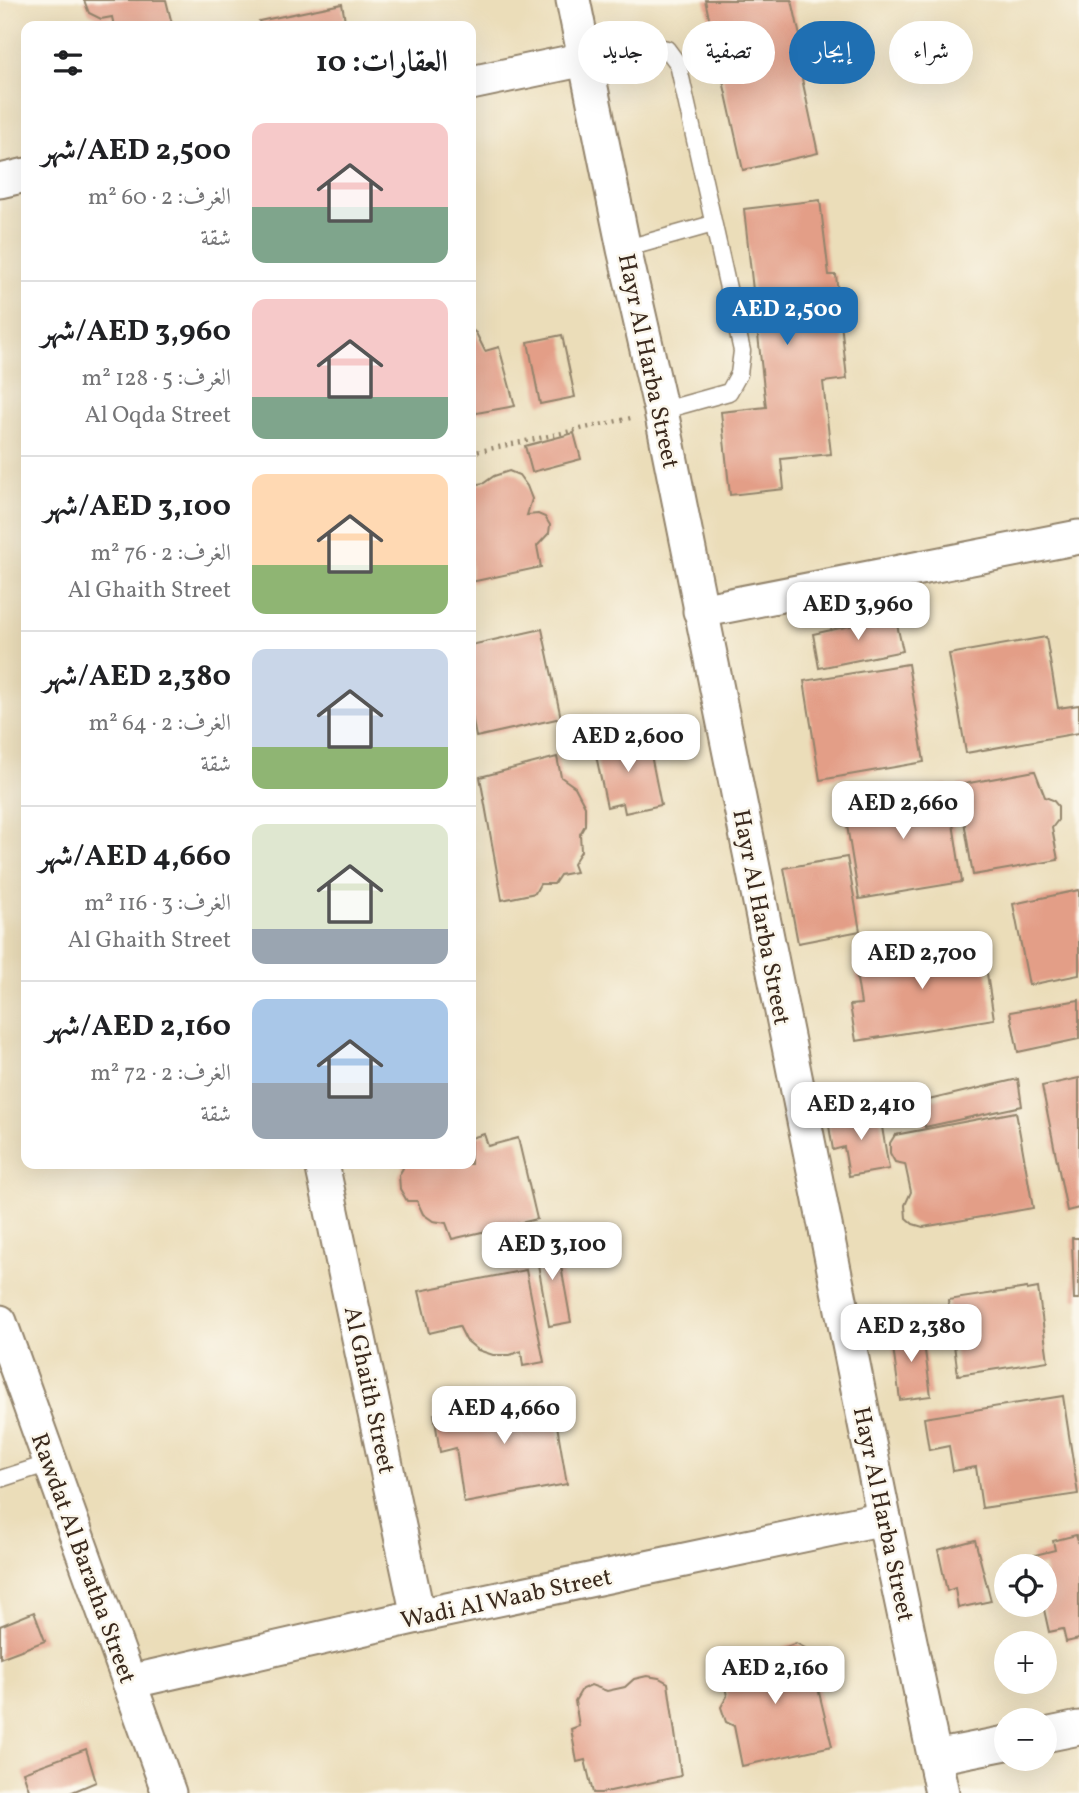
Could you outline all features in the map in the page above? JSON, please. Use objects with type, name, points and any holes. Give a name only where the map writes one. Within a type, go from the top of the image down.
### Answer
[{"type":"street","name":"Hayr Al Harba Street","points":[[573,0],[578,25]]},
{"type":"street","points":[[476,82],[578,60]]},
{"type":"street","name":"Hayr Al Harba Street","points":[[590,84],[661,411],[942,1793]]},
{"type":"street","points":[[0,181],[21,177]]},
{"type":"street","points":[[700,611],[1079,537]]},
{"type":"street","name":"Al Ghaith Street","points":[[322,1169],[418,1616]]},
{"type":"street","name":"Rawdat Al Baratha Street","points":[[0,1322],[169,1793]]},
{"type":"street","name":"Wadi Al Waab Street","points":[[129,1682],[418,1616],[884,1518]]},
{"type":"street","points":[[1057,1733],[1079,1728]]},
{"type":"street","points":[[935,1757],[994,1745]]},
{"type":"lane","points":[[661,411],[729,392],[739,374],[742,351],[678,64],[668,50]]},
{"type":"lane","points":[[624,249],[713,223]]},
{"type":"lane","points":[[0,1479],[50,1463]]},
{"type":"path","points":[[476,452],[661,411]]},
{"type":"building","points":[[84,0],[166,0],[171,21],[113,21],[112,17],[101,19],[89,13]]},
{"type":"building","points":[[705,0],[792,0],[797,21],[789,21],[789,84],[803,84],[818,153],[743,170],[724,84],[775,84],[775,21],[710,21]]},
{"type":"building","points":[[342,4],[345,21],[259,21]]},
{"type":"building","points":[[820,200],[829,275],[836,275],[847,379],[823,382],[831,454],[781,459],[784,489],[730,495],[721,412],[766,407],[744,209]]},
{"type":"building","points":[[476,333],[485,351],[499,347],[515,406],[476,413]]},
{"type":"building","points":[[562,335],[575,397],[540,404],[528,342]]},
{"type":"building","points":[[574,433],[581,459],[532,472],[525,446]]},
{"type":"building","points":[[509,471],[519,475],[532,499],[527,515],[538,514],[545,517],[550,525],[549,533],[537,546],[541,567],[476,581],[476,484],[484,483]]},
{"type":"building","points":[[895,616],[903,651],[819,668],[813,634]]},
{"type":"building","points":[[542,629],[561,718],[476,737],[476,644]]},
{"type":"building","points":[[1046,637],[1058,708],[1079,705],[1079,733],[966,753],[949,654]]},
{"type":"building","points":[[908,664],[924,762],[820,780],[804,681]]},
{"type":"building","points":[[647,735],[661,805],[625,813],[623,803],[607,807],[594,746]]},
{"type":"building","points":[[557,757],[561,777],[575,787],[585,806],[585,825],[580,834],[581,851],[573,864],[576,872],[560,875],[554,884],[540,884],[535,893],[502,900],[480,777]]},
{"type":"building","points":[[1035,771],[1045,797],[1058,806],[1058,820],[1052,828],[1058,860],[973,875],[958,785]]},
{"type":"building","points":[[947,784],[962,882],[859,899],[843,801]]},
{"type":"building","points":[[847,857],[860,931],[798,943],[784,868]]},
{"type":"building","points":[[1079,890],[1079,975],[1029,985],[1013,904]]},
{"type":"building","points":[[982,941],[994,1019],[856,1041],[850,1005],[861,1004],[854,961]]},
{"type":"building","points":[[1079,1000],[1079,1039],[1018,1052],[1010,1012]]},
{"type":"building","points":[[1079,1078],[1079,1208],[1067,1211],[1042,1086]]},
{"type":"building","points":[[1018,1079],[1022,1106],[925,1127],[920,1102]]},
{"type":"building","points":[[879,1109],[889,1169],[849,1176],[844,1147],[833,1150],[828,1120]]},
{"type":"building","points":[[1016,1112],[1033,1208],[923,1227],[906,1218],[905,1205],[911,1192],[905,1164],[895,1162],[890,1153],[890,1143],[895,1135]]},
{"type":"building","points":[[484,1134],[488,1146],[518,1138],[537,1219],[452,1239],[446,1223],[433,1221],[423,1214],[417,1201],[407,1201],[400,1189],[399,1175],[402,1169],[476,1169],[476,1136]]},
{"type":"building","points":[[556,1238],[571,1322],[549,1326],[534,1242]]},
{"type":"building","points":[[1072,1238],[1079,1238],[1079,1299],[1074,1299]]},
{"type":"building","points":[[526,1270],[544,1362],[523,1366],[521,1351],[510,1355],[493,1355],[478,1350],[466,1340],[459,1326],[429,1333],[419,1291]]},
{"type":"building","points":[[1038,1288],[1048,1361],[958,1375],[948,1300]]},
{"type":"building","points":[[922,1328],[931,1396],[900,1400],[891,1332]]},
{"type":"building","points":[[551,1390],[567,1484],[464,1503],[456,1448],[440,1452],[434,1414]]},
{"type":"building","points":[[1063,1396],[1078,1494],[982,1508],[976,1467],[953,1471],[949,1446],[929,1450],[924,1418]]},
{"type":"building","points":[[1076,1535],[1079,1545],[1079,1639],[1066,1642],[1063,1629],[1049,1631],[1046,1617],[1057,1617],[1057,1554],[1039,1554],[1055,1550],[1053,1541]]},
{"type":"building","points":[[975,1540],[991,1601],[958,1608],[955,1588],[947,1591],[938,1550]]},
{"type":"building","points":[[34,1612],[45,1641],[0,1658],[0,1626]]},
{"type":"building","points":[[796,1643],[816,1659],[815,1676],[832,1746],[742,1766],[734,1726],[726,1722],[721,1707],[727,1696],[720,1663],[751,1656],[756,1663],[775,1659],[781,1649]]},
{"type":"building","points":[[647,1676],[668,1683],[681,1776],[593,1793],[585,1760],[577,1762],[571,1729],[579,1726],[575,1701],[582,1689],[591,1685],[607,1691],[625,1687],[634,1679]]},
{"type":"building","points":[[86,1749],[96,1782],[70,1793],[30,1793],[23,1772]]}]
